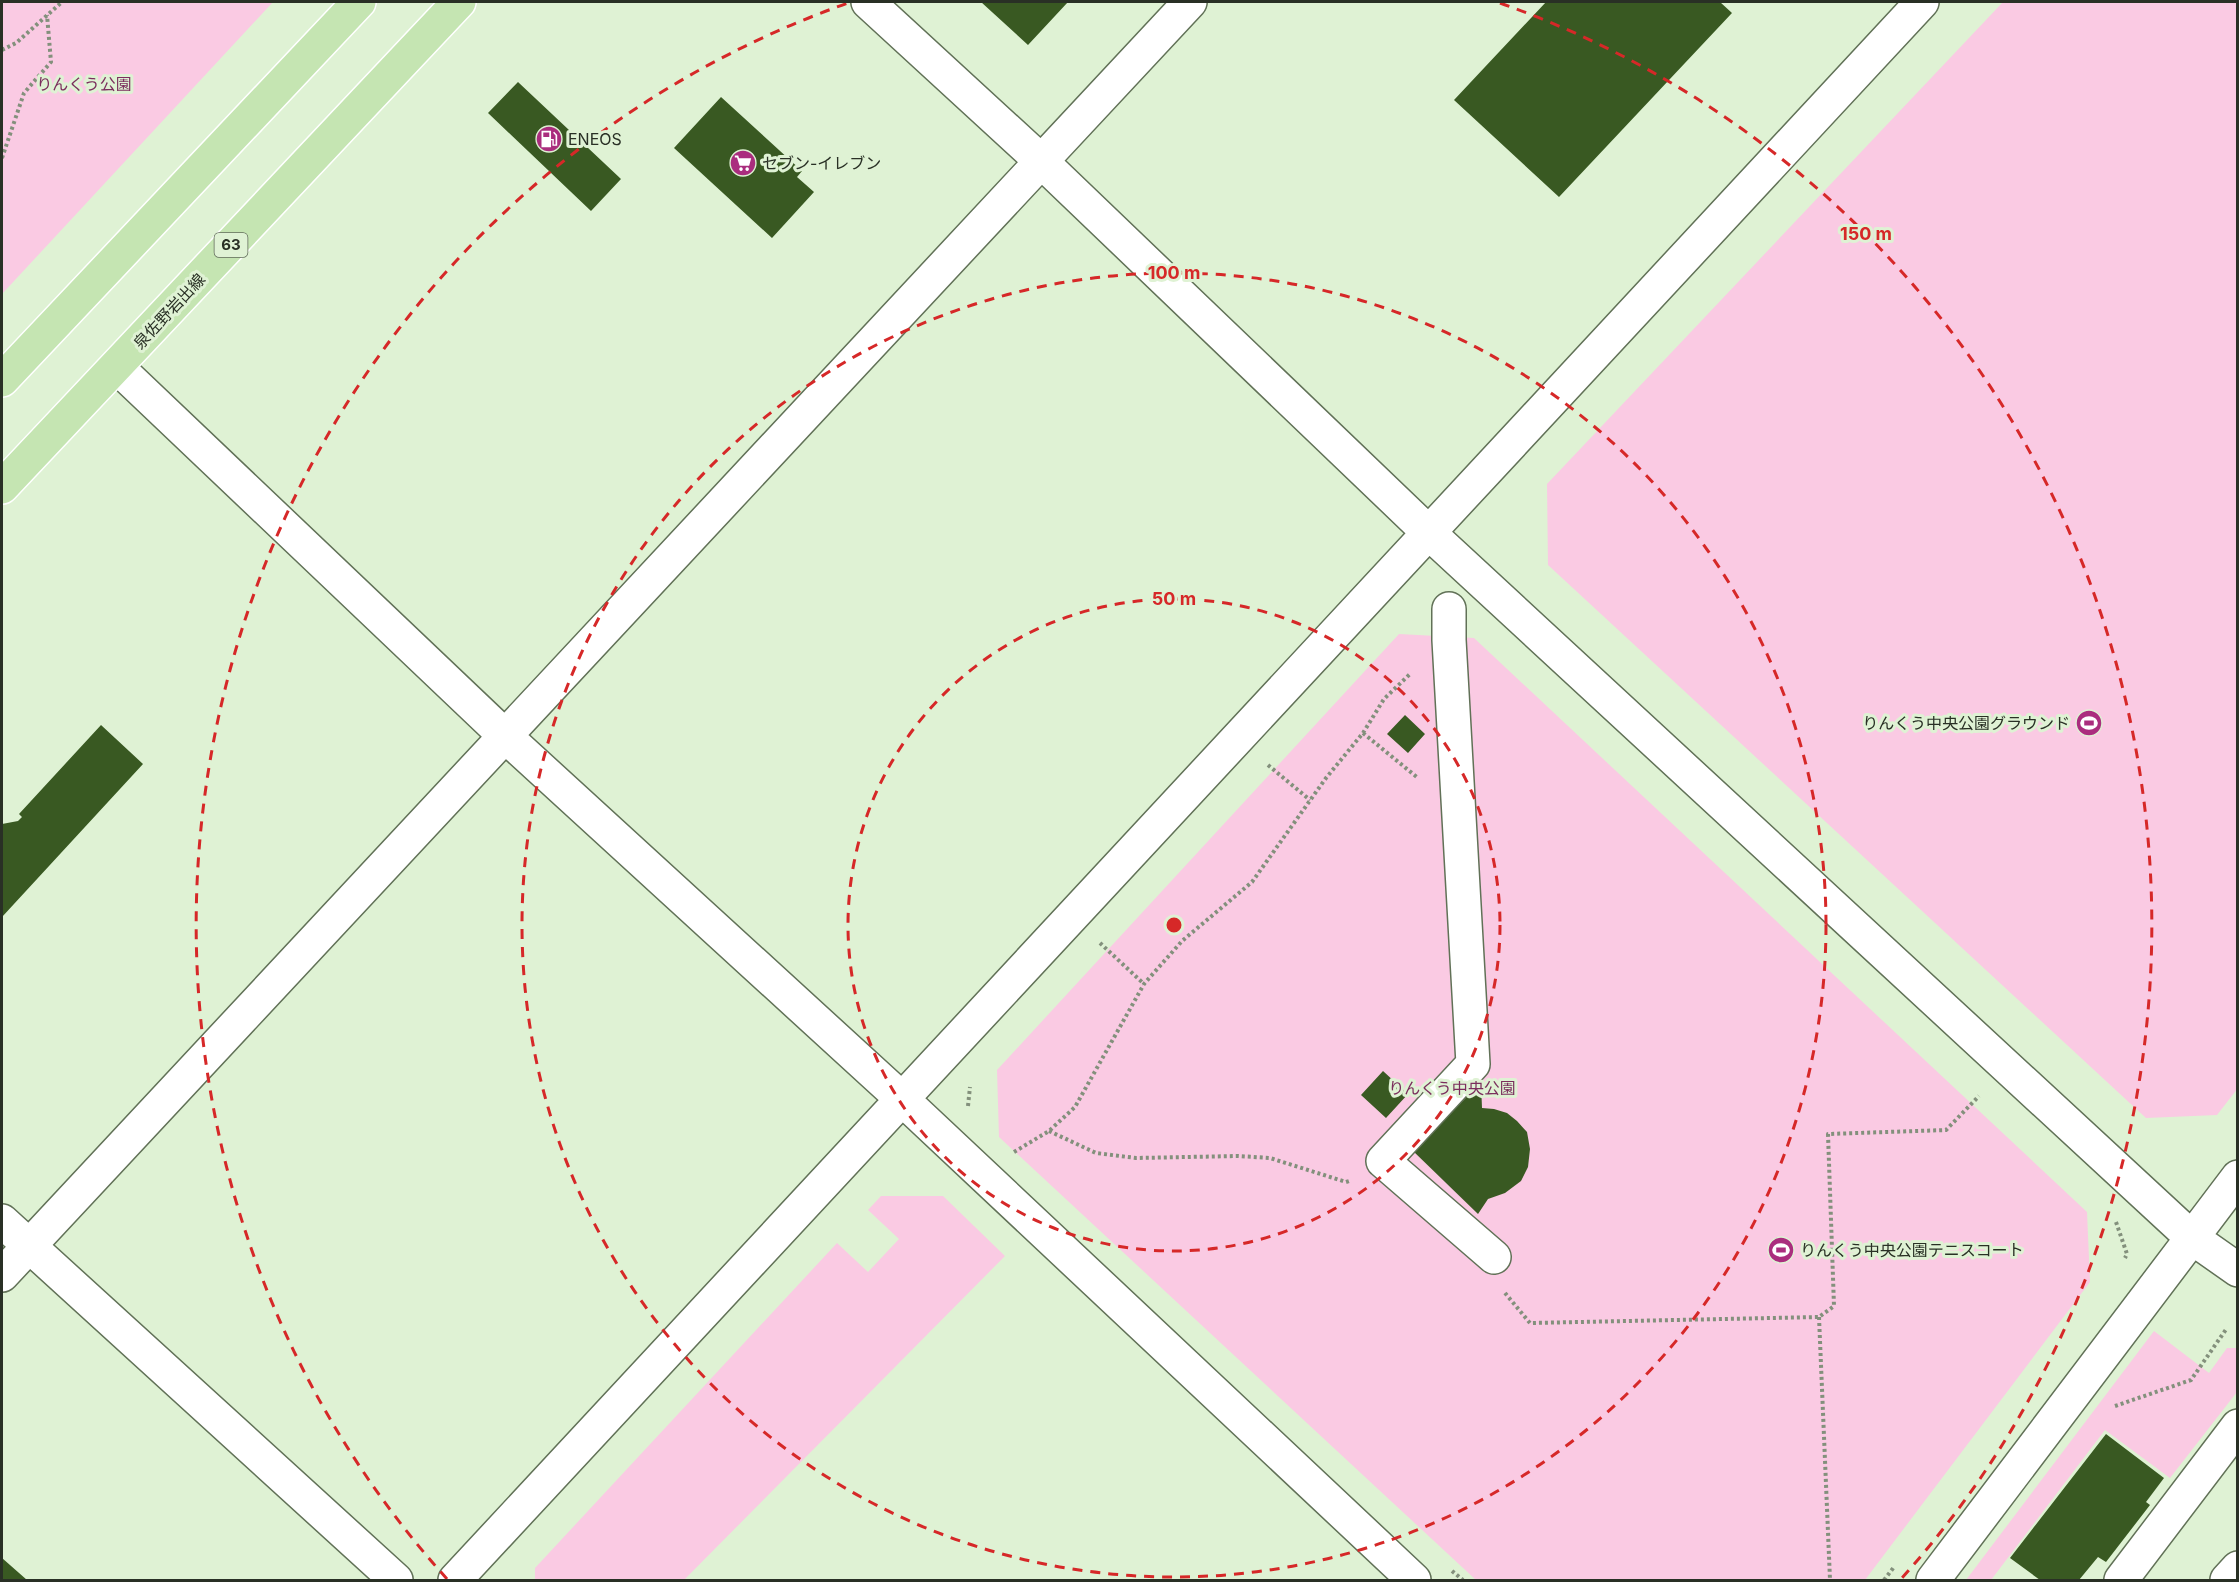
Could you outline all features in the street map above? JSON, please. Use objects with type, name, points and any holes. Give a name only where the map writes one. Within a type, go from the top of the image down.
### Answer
[{"type":"main road","points":[[2,380],[359,2]]},
{"type":"main road","name":"泉佐野岩出線","points":[[2,487],[459,2]]},
{"type":"street","points":[[868,2],[1041,161],[1428,532],[2192,1237],[2238,1270]]},
{"type":"street","points":[[2,1275],[1190,2]]},
{"type":"street","points":[[454,1581],[1922,2]]},
{"type":"street","points":[[117,367],[504,735],[902,1100],[1414,1581]]},
{"type":"street","points":[[1449,609],[1473,1064],[1383,1161],[1494,1257]]},
{"type":"street","points":[[1933,1581],[2238,1177]]},
{"type":"street","points":[[2,1221],[396,1581]]},
{"type":"street","points":[[2121,1581],[2238,1426]]},
{"type":"street","points":[[2227,1581],[2238,1568]]},
{"type":"path","points":[[2,50],[16,43],[62,2]]},
{"type":"path","points":[[2,158],[24,93],[51,62],[47,15]]},
{"type":"path","points":[[1010,1157],[1016,1150],[1049,1131],[1075,1107],[1144,984],[1182,941],[1252,882],[1310,800],[1363,733],[1384,699],[1420,664],[1450,658]]},
{"type":"path","points":[[1363,733],[1459,812]]},
{"type":"path","points":[[1260,773],[1276,756]]},
{"type":"path","points":[[1268,765],[1310,800]]},
{"type":"path","points":[[1092,951],[1108,934]]},
{"type":"path","points":[[1100,942],[1144,984]]},
{"type":"path","points":[[968,1113],[970,1086],[975,1079]]},
{"type":"path","points":[[1970,1088],[1988,1104]]},
{"type":"path","points":[[1494,1257],[1495,1282],[1530,1323],[1819,1317],[1834,1306],[1828,1134],[1946,1130],[1979,1096]]},
{"type":"path","points":[[1049,1131],[1096,1153],[1136,1158],[1238,1156],[1270,1158],[1346,1182],[1369,1175],[1383,1161]]},
{"type":"path","points":[[2115,1219],[2127,1254],[2121,1263]]},
{"type":"path","points":[[1819,1317],[1830,1581]]},
{"type":"path","points":[[2114,1406],[2192,1380],[2227,1328]]},
{"type":"path","points":[[1884,1581],[1898,1562]]},
{"type":"path","points":[[1445,1564],[1463,1581]]},
{"type":"green space","name":"りんくう公園","points":[[2,2],[273,2],[2,294]]},
{"type":"green space","name":"りんくう中央公園グラウンド","points":[[2003,2],[2237,2],[2238,1088],[2217,1115],[2146,1118],[1548,565],[1547,484]]},
{"type":"green space","name":"りんくう中央公園","points":[[1399,634],[1474,638],[2087,1212],[2090,1282],[1865,1580],[1476,1580],[999,1137],[997,1070]]},
{"type":"green space","points":[[881,1196],[943,1196],[1005,1256],[684,1580],[535,1580],[535,1568],[837,1243],[868,1272],[899,1239],[868,1210]]},
{"type":"green space","points":[[2154,1331],[2209,1373],[2227,1348],[2237,1348],[2237,1392],[2170,1478],[2105,1430],[1991,1580],[1966,1580]]},
{"type":"building","points":[[981,2],[1068,2],[1028,45]]},
{"type":"building","points":[[1546,2],[1720,2],[1732,13],[1559,197],[1454,100]]},
{"type":"building","points":[[518,82],[621,179],[591,211],[488,113]]},
{"type":"building","points":[[721,97],[802,171],[797,177],[814,192],[772,238],[674,148]]},
{"type":"building","points":[[1405,715],[1425,734],[1408,753],[1387,734]]},
{"type":"building","points":[[101,725],[143,764],[2,917],[2,824],[18,821],[22,817],[19,814]]},
{"type":"building","points":[[1383,1071],[1408,1094],[1386,1118],[1361,1095]]},
{"type":"building","points":[[1481,1083],[1482,1108],[1507,1113],[1517,1121],[1527,1132],[1530,1149],[1528,1167],[1521,1181],[1505,1193],[1488,1199],[1478,1214],[1412,1150]]},
{"type":"building","points":[[2106,1434],[2164,1478],[2146,1502],[2150,1505],[2106,1562],[2098,1557],[2079,1580],[2040,1580],[2010,1558]]},
{"type":"building","points":[[2,1558],[27,1580],[2,1580]]},
{"type":"place","name":"ENEOS","points":[[549,139]]},
{"type":"place","name":"セブン-イレブン","points":[[743,163]]},
{"type":"place","name":"りんくう中央公園グラウンド","points":[[2089,723]]},
{"type":"place","name":"りんくう中央公園テニスコート","points":[[1781,1250]]}]
